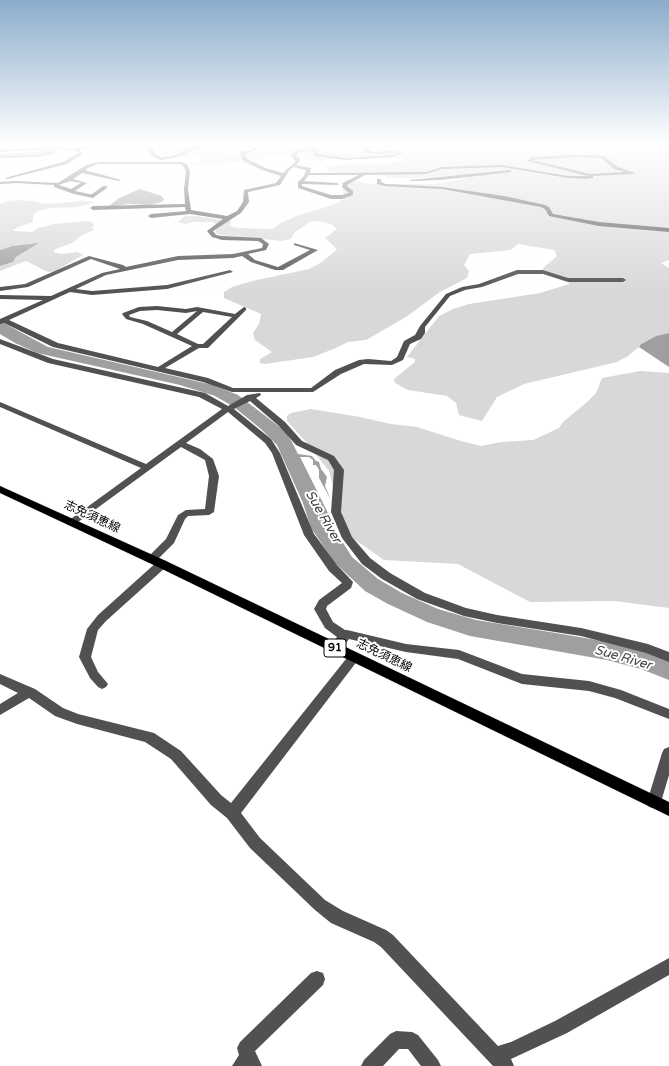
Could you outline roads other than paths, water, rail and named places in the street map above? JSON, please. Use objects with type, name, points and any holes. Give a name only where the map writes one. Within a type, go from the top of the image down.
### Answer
[{"type":"main road","name":"志免須恵線","points":[[0,489],[162,564],[669,809]]},
{"type":"street","points":[[187,195],[188,209],[191,212]]},
{"type":"street","points":[[2,321],[93,278],[124,269],[178,258],[245,254],[264,249],[266,244],[259,239],[222,238],[211,234],[210,231],[239,212],[246,202],[246,195]]},
{"type":"street","points":[[324,195],[331,197],[342,197],[348,195]]},
{"type":"street","points":[[480,195],[544,206],[551,215],[592,223],[669,230]]},
{"type":"street","points":[[94,208],[188,205]]},
{"type":"street","points":[[151,216],[191,212],[202,215],[228,218]]},
{"type":"street","points":[[245,254],[253,261],[277,269],[315,250],[296,244]]},
{"type":"street","points":[[0,289],[26,286],[91,257],[121,266],[124,269]]},
{"type":"street","points":[[67,290],[92,293],[167,287],[230,272]]},
{"type":"street","points":[[2,321],[56,345],[159,368],[205,380],[232,390],[313,390],[338,372],[362,362],[392,363],[400,358],[407,343],[418,337],[421,333],[422,327],[448,295],[464,288],[486,284],[512,273],[543,272],[568,280],[622,280]]},
{"type":"street","points":[[0,296],[53,298]]},
{"type":"street","points":[[236,316],[202,310],[170,310],[154,308],[140,309],[125,314],[128,318],[145,322],[197,346],[205,346],[244,309]]},
{"type":"street","points":[[173,334],[202,310]]},
{"type":"street","points":[[0,340],[33,355],[51,361],[202,396],[242,419],[268,441],[276,453],[287,478],[309,535],[329,563],[348,582],[347,585],[323,603],[320,609],[329,625],[344,636]]},
{"type":"street","points":[[159,368],[197,346]]},
{"type":"street","points":[[71,523],[227,409],[268,389]]},
{"type":"street","points":[[249,398],[282,424],[299,443],[331,458],[339,470],[336,507],[347,538],[366,561],[392,580],[421,596],[464,612],[497,619],[581,632],[648,649],[669,657]]},
{"type":"street","points":[[0,404],[147,467]]},
{"type":"street","points":[[151,559],[170,542],[180,517],[186,513],[209,512],[214,476],[208,459],[197,451],[180,444]]},
{"type":"street","points":[[102,684],[94,675],[84,657],[93,629],[102,618],[162,564]]},
{"type":"street","points":[[336,648],[347,634],[406,648],[459,655],[494,670],[522,679],[589,686],[617,694],[669,714]]},
{"type":"street","points":[[232,813],[354,657]]},
{"type":"street","points":[[0,679],[29,692],[60,712],[77,719],[149,737],[176,754],[216,800],[232,813],[255,843],[320,905],[337,917],[380,936],[387,942],[500,1061],[513,1050],[561,1027],[669,966]]},
{"type":"street","points":[[0,710],[29,692]]},
{"type":"street","points":[[654,802],[669,753]]},
{"type":"street","points":[[247,1063],[246,1048],[317,978]]},
{"type":"street","points":[[370,1066],[396,1040],[412,1040],[432,1066]]},
{"type":"water","points":[[127,195],[158,195],[162,196],[164,200],[151,205],[128,204],[108,207],[119,198]]},
{"type":"water","points":[[39,243],[16,257],[13,262],[0,266],[0,250],[12,246]]},
{"type":"water","name":"Sue River","points":[[0,321],[48,347],[213,385],[238,395],[285,431],[298,454],[312,456],[319,462],[321,469],[327,477],[325,486],[331,500],[319,478],[319,470],[316,465],[313,465],[313,460],[309,457],[300,457],[333,523],[331,524],[352,557],[378,579],[402,593],[438,609],[476,620],[608,642],[647,652],[669,660],[669,680],[641,669],[607,660],[470,636],[427,622],[388,604],[365,591],[335,563],[311,528],[303,503],[277,445],[261,429],[234,407],[215,396],[180,385],[37,353],[0,334]]},
{"type":"water","points":[[669,333],[669,367],[639,347],[641,344],[656,336]]}]
